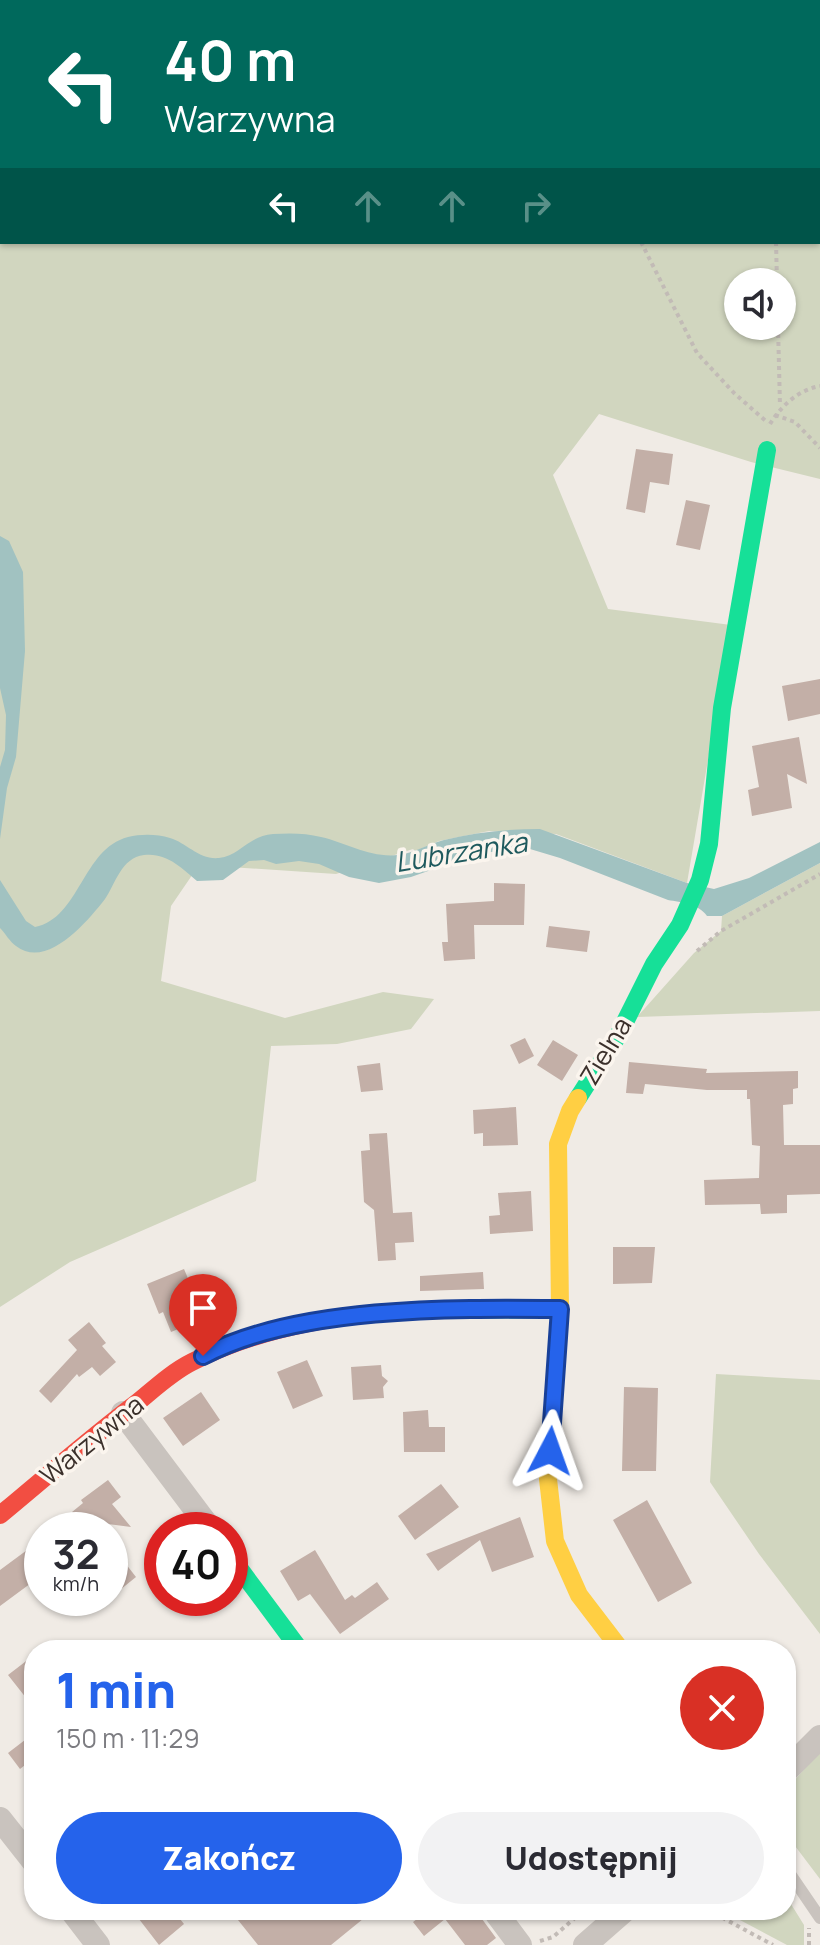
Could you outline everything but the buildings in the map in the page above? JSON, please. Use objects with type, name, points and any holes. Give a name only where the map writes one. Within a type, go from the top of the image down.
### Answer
[{"type":"street","name":"Zielna","points":[[613,1640],[579,1595],[555,1541],[548,1479],[560,1309],[558,1144],[570,1111],[619,1034],[700,880],[709,844],[722,708],[767,450]]},
{"type":"street","name":"Warzywna","points":[[0,1515],[123,1413],[188,1364],[262,1332],[360,1316],[475,1308],[560,1309]]},
{"type":"street","points":[[123,1413],[197,1512]]},
{"type":"street","points":[[248,1580],[293,1640]]},
{"type":"street","points":[[796,1761],[820,1737]]},
{"type":"street","points":[[0,1819],[24,1849]]},
{"type":"street","points":[[79,1920],[98,1945]]},
{"type":"street","points":[[501,1920],[520,1945]]},
{"type":"street","points":[[585,1945],[614,1920]]},
{"type":"lane","points":[[796,1883],[820,1918]]},
{"type":"path","points":[[642,244],[697,353],[734,393],[770,425],[780,406],[778,340]]},
{"type":"path","points":[[776,244],[777,268]]},
{"type":"path","points":[[780,406],[820,386]]},
{"type":"path","points":[[775,415],[795,422],[820,448]]},
{"type":"path","points":[[682,919],[694,953],[721,931],[820,874]]},
{"type":"path","points":[[520,1945],[531,1935],[535,1940],[543,1941],[553,1937],[573,1920]]},
{"type":"path","points":[[727,1920],[773,1945]]},
{"type":"green space","points":[[0,244],[820,244],[820,479],[751,462],[599,414],[553,475],[608,609],[731,625],[687,883],[556,834],[489,831],[439,841],[336,874],[199,865],[171,906],[161,981],[285,1018],[383,992],[434,999],[411,1029],[337,1044],[271,1046],[256,1181],[70,1262],[0,1307]]},
{"type":"green space","points":[[820,863],[820,1011],[637,1017],[694,953],[721,931],[722,916]]},
{"type":"green space","points":[[716,1374],[820,1380],[820,1634],[759,1554],[710,1482]]},
{"type":"green space","points":[[820,1751],[820,1879],[796,1847],[796,1779]]},
{"type":"green space","points":[[796,1912],[804,1925],[804,1945],[787,1945],[740,1920],[796,1920]]},
{"type":"water","points":[[0,536],[9,541],[23,572],[25,651],[16,757],[7,788],[0,839],[0,767],[5,750],[6,715],[0,688]]},
{"type":"water","name":"Lubrzanka","points":[[540,829],[687,883],[714,889],[749,878],[820,842],[820,863],[722,916],[707,916],[695,906],[668,900],[530,849],[491,852],[411,877],[379,883],[349,877],[319,864],[299,861],[276,864],[264,860],[249,861],[223,880],[197,881],[166,858],[144,855],[124,866],[105,899],[88,919],[53,948],[28,952],[14,944],[0,928],[0,880],[26,921],[35,927],[50,921],[62,911],[100,855],[113,844],[133,836],[170,838],[199,854],[219,858],[233,854],[257,838],[273,834],[315,836],[388,855],[404,854],[467,835]]},
{"type":"traffic: fast","points":[[578,1098],[619,1034],[654,964],[680,925],[700,880],[709,844],[722,708],[767,450]]},
{"type":"traffic: fast","points":[[424,1310],[560,1309]]},
{"type":"traffic: fast","points":[[248,1580],[293,1640]]},
{"type":"traffic: slow","points":[[578,1098],[558,1144],[560,1309],[548,1479],[555,1541],[579,1595],[613,1640]]},
{"type":"traffic: jam","points":[[0,1515],[164,1380],[192,1362],[219,1349],[276,1330],[335,1318],[424,1310]]},
{"type":"route","points":[[203,1356],[262,1332],[360,1316],[475,1308],[560,1309],[550,1451]]}]
